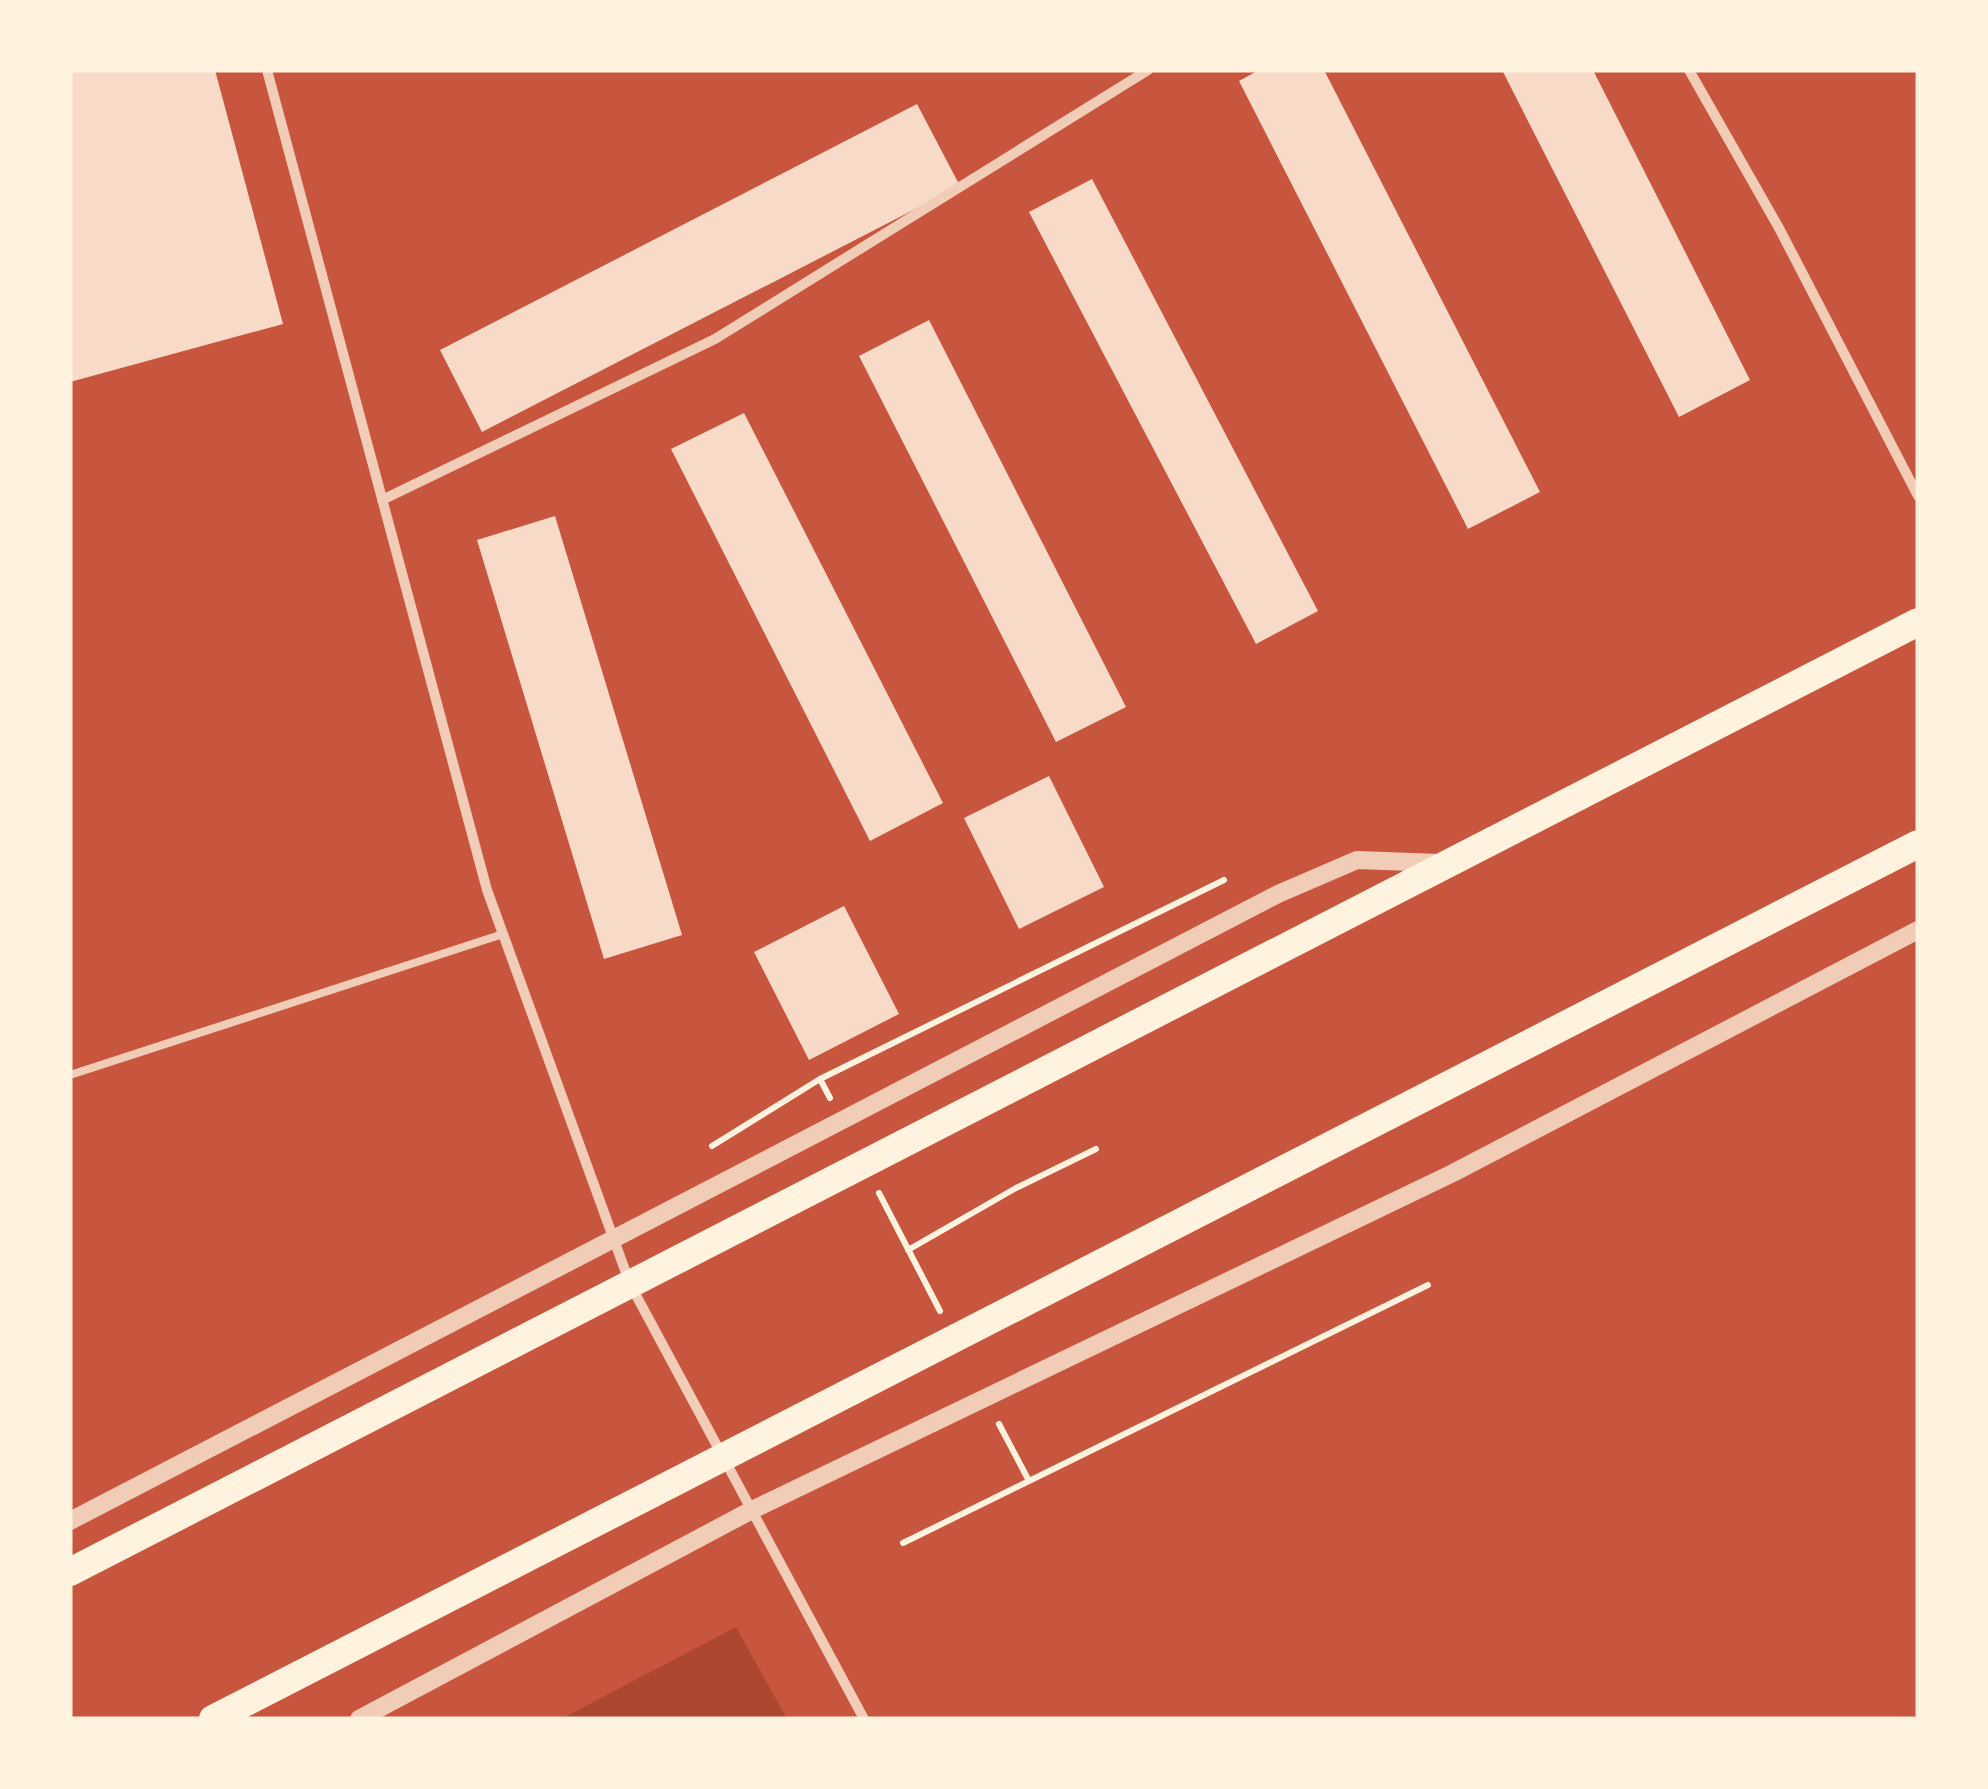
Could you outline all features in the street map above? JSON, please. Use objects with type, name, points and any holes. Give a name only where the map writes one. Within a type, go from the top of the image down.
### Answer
[{"type":"highway","points":[[70,1572],[1918,622]]},
{"type":"highway","points":[[213,1719],[1918,844]]},
{"type":"street","points":[[267,70],[487,890],[630,1284],[864,1719]]},
{"type":"street","points":[[382,500],[714,338],[1148,70]]},
{"type":"street","points":[[1689,70],[1779,228],[1918,496]]},
{"type":"street","points":[[70,1521],[1278,894],[1357,860],[1448,864]]},
{"type":"street","points":[[359,1719],[752,1510],[1452,1173],[1918,930]]},
{"type":"lane","points":[[70,1075],[503,934]]},
{"type":"path","points":[[712,1146],[820,1079],[1224,880]]},
{"type":"path","points":[[820,1079],[837,1113]]},
{"type":"path","points":[[908,1250],[1016,1188],[1096,1149]]},
{"type":"path","points":[[873,1182],[945,1321]]},
{"type":"path","points":[[904,1543],[1428,1285]]},
{"type":"path","points":[[992,1410],[1028,1480]]},
{"type":"shaded area","points":[[736,1627],[787,1719],[561,1719]]},
{"type":"building","points":[[70,70],[215,70],[283,324],[70,382]]},
{"type":"building","points":[[1259,70],[1324,70],[1540,492],[1468,529],[1239,81]]},
{"type":"building","points":[[1502,70],[1593,70],[1750,380],[1679,417]]},
{"type":"building","points":[[917,104],[960,186],[482,432],[440,350]]},
{"type":"building","points":[[1092,179],[1318,611],[1256,644],[1029,212]]},
{"type":"building","points":[[929,320],[1126,707],[1056,742],[859,356]]},
{"type":"building","points":[[744,413],[943,803],[870,841],[671,449]]},
{"type":"building","points":[[555,516],[682,935],[604,959],[477,540]]},
{"type":"building","points":[[1049,776],[1104,887],[1019,929],[964,818]]},
{"type":"building","points":[[844,906],[899,1014],[809,1060],[754,952]]}]
